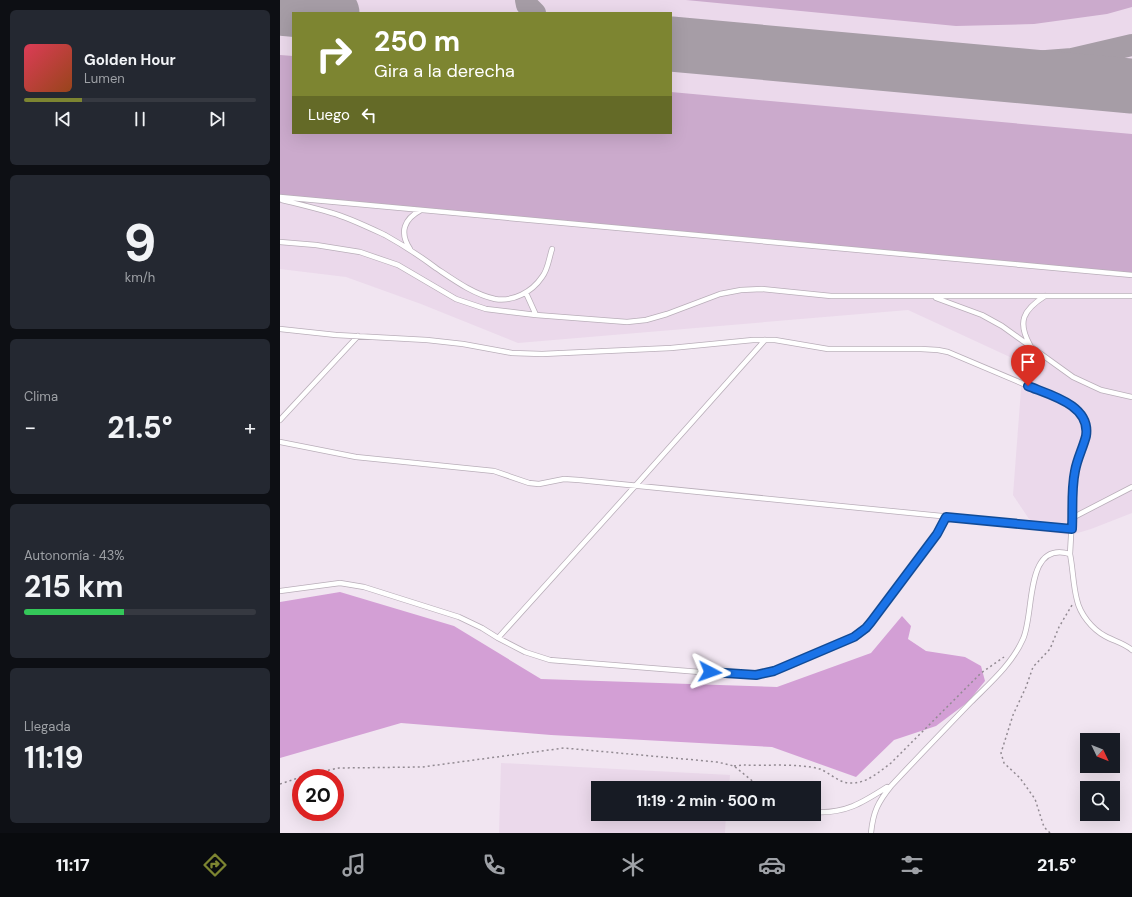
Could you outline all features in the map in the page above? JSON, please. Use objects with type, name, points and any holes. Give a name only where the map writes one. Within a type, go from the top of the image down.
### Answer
[{"type":"lane","points":[[280,198],[1132,275]]},
{"type":"lane","points":[[280,198],[333,213],[384,235],[458,282],[481,295],[496,299],[510,298],[526,293],[543,277],[552,249]]},
{"type":"lane","points":[[411,251],[405,242],[405,225],[411,215],[421,210]]},
{"type":"lane","points":[[280,242],[316,245],[360,252],[398,265],[456,299],[486,309],[536,315],[627,322],[646,320],[667,314],[720,294],[741,290],[762,289],[831,296],[1132,296]]},
{"type":"lane","points":[[526,293],[536,315]]},
{"type":"lane","points":[[932,296],[982,315],[1002,326],[1073,377],[1101,390],[1132,397]]},
{"type":"lane","points":[[1031,348],[1024,335],[1022,327],[1024,318],[1035,302],[1045,296]]},
{"type":"lane","points":[[280,329],[463,344],[512,353],[542,354],[671,348],[753,340],[775,340],[828,349],[922,348],[948,352],[1068,403],[1078,410],[1082,416],[1086,427],[1084,441],[1075,468],[1072,484],[1072,529],[1070,554],[1077,601],[1092,627],[1104,636],[1130,646],[1132,650]]},
{"type":"lane","points":[[280,420],[358,336]]},
{"type":"lane","points":[[498,638],[765,340]]},
{"type":"lane","points":[[280,442],[356,457],[494,471],[529,483],[539,484],[564,479],[636,485],[1072,529]]},
{"type":"lane","points":[[1072,518],[1132,487]]},
{"type":"lane","points":[[280,591],[332,583],[352,584],[459,617],[535,656],[556,661],[744,675],[764,674],[826,650],[854,637],[866,628],[937,534],[946,517]]},
{"type":"lane","points":[[871,833],[878,803],[891,786],[1008,664],[1023,639],[1028,625],[1035,576],[1039,563],[1044,557],[1055,552],[1062,551],[1070,554]]},
{"type":"lane","points":[[821,812],[836,812],[853,807],[891,786]]},
{"type":"path","points":[[1050,833],[1044,827],[1035,799],[1020,778],[1004,763],[1000,753],[1012,714],[1026,687],[1033,667],[1050,649],[1067,611],[1077,601]]},
{"type":"path","points":[[280,784],[310,774],[339,768],[422,767],[564,748],[710,761],[734,766],[804,767],[820,770],[841,781],[850,783],[864,781],[878,774],[891,763],[981,673],[1006,656]]},
{"type":"path","points":[[734,766],[752,781]]},
{"type":"shaded area","points":[[280,0],[1132,0],[1132,513],[1091,529],[1071,535],[1037,531],[1013,495],[1023,363],[908,310],[518,343],[421,304],[346,277],[280,269]]},
{"type":"shaded area","points":[[686,0],[1132,0],[1132,7],[1107,14],[1034,24],[956,26]]},
{"type":"shaded area","points":[[280,55],[292,56],[292,134],[672,134],[672,92],[1132,134],[1132,275],[280,197]]},
{"type":"shaded area","points":[[340,592],[454,626],[541,679],[777,687],[871,653],[902,616],[911,626],[908,639],[926,651],[965,657],[981,666],[985,681],[968,702],[936,726],[894,740],[856,777],[772,747],[551,735],[401,723],[280,758],[280,602]]},
{"type":"shaded area","points":[[501,763],[730,775],[730,781],[591,781],[591,821],[726,821],[725,833],[499,833]]},
{"type":"taxiway","points":[[526,0],[527,5],[534,12]]},
{"type":"taxiway","points":[[944,69],[1072,59],[1132,45]]},
{"type":"runway","points":[[280,8],[322,12]]},
{"type":"runway","points":[[672,44],[1132,86]]},
{"type":"route","points":[[710,672],[744,675],[764,674],[826,650],[854,637],[871,622],[942,526],[946,517],[1072,529],[1072,484],[1075,468],[1086,434],[1086,427],[1078,410],[1064,401],[1028,386]]}]
